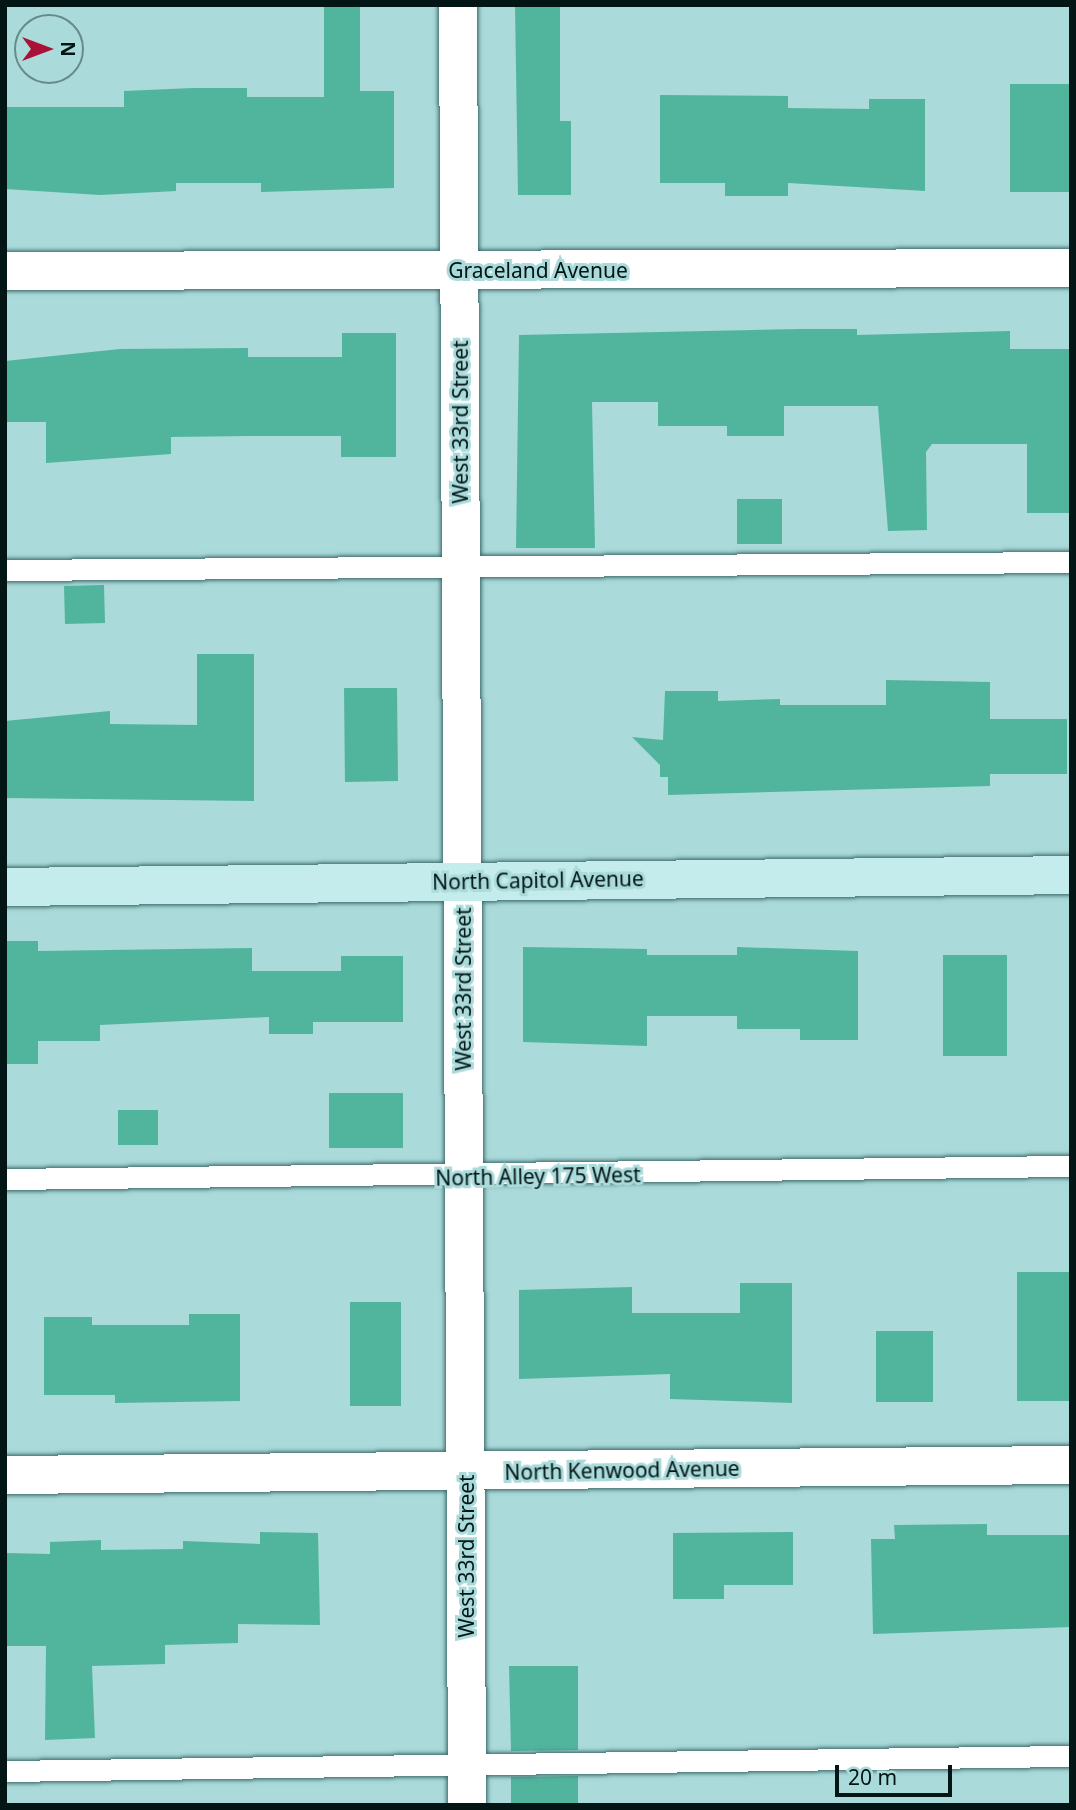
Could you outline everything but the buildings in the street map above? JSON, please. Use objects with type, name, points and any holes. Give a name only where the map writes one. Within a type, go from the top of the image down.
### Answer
[{"type":"main road","name":"North Capitol Avenue","points":[[5,887],[1071,875]]},
{"type":"street","name":"West 33rd Street","points":[[458,5],[467,1805]]},
{"type":"street","name":"Graceland Avenue","points":[[5,271],[1071,268]]},
{"type":"street","name":"North Kenwood Avenue","points":[[5,1475],[466,1473],[1071,1465]]},
{"type":"lane","points":[[5,570],[461,563],[1071,562]]},
{"type":"lane","name":"North Alley 175 West","points":[[5,1180],[465,1178],[1071,1166]]},
{"type":"lane","points":[[5,1772],[1071,1756]]}]
